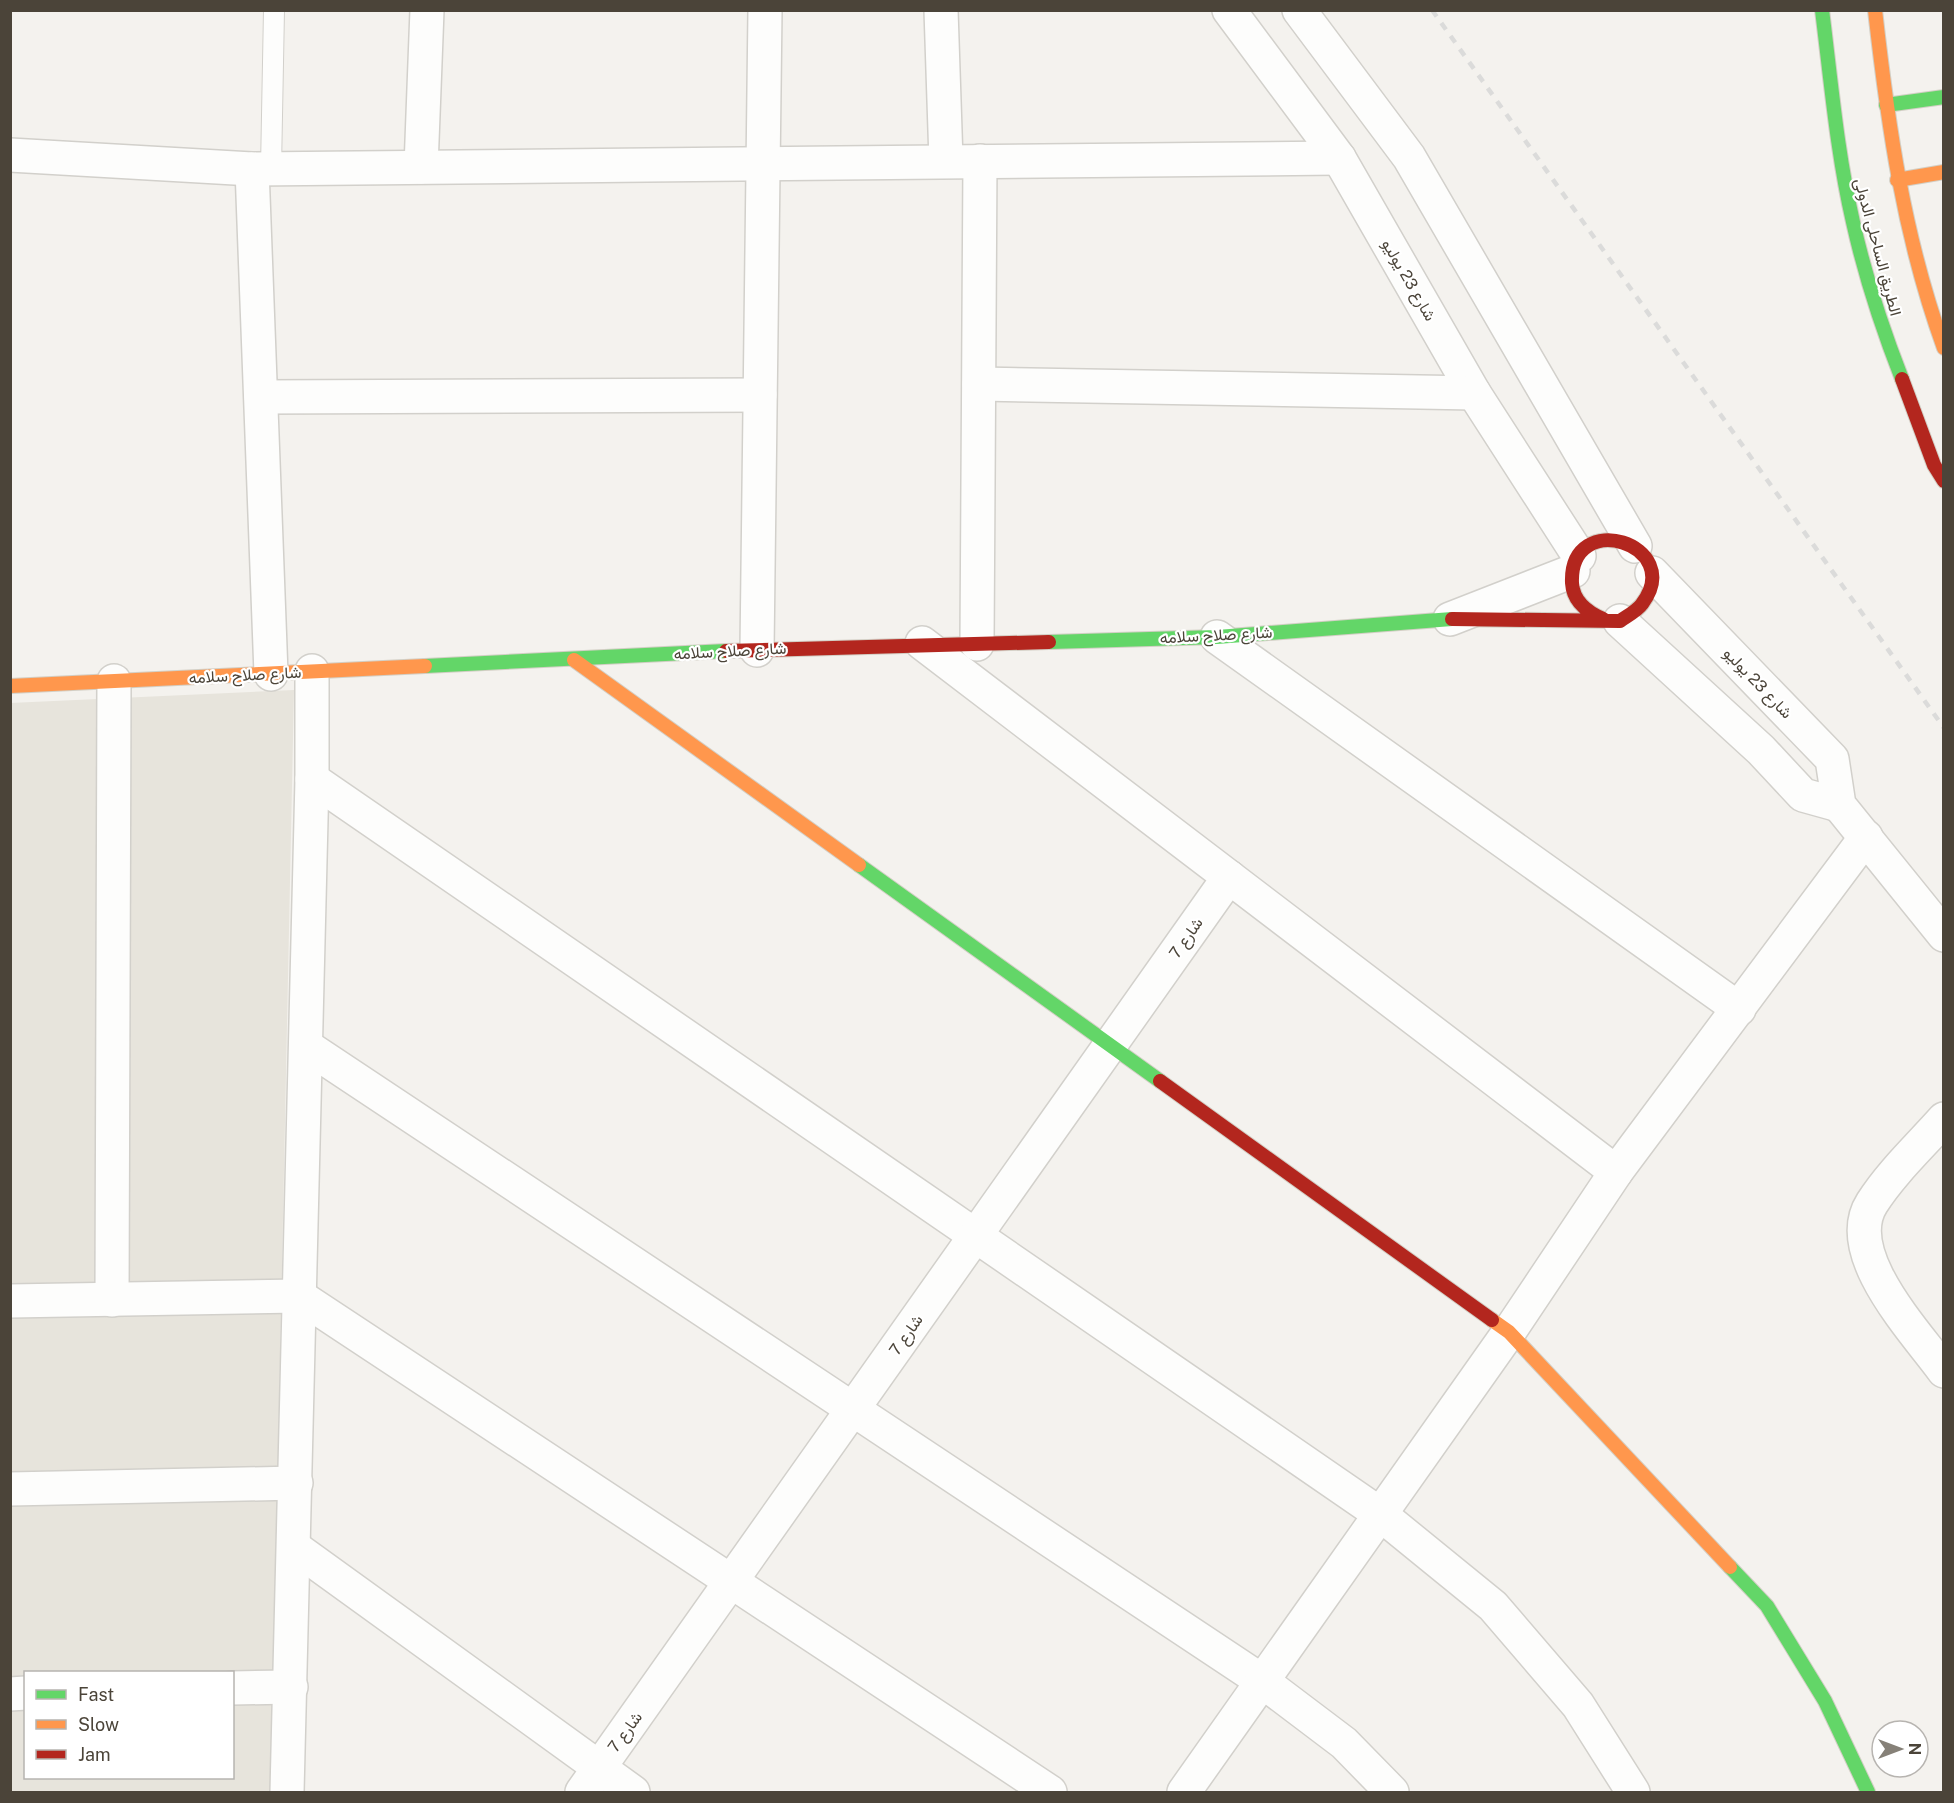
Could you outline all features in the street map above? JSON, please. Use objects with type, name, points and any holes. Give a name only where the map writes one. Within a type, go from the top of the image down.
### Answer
[{"type":"street","points":[[421,167],[427,10]]},
{"type":"street","points":[[757,650],[765,10]]},
{"type":"street","points":[[941,10],[946,161]]},
{"type":"street","name":"شارع 23 يوليو","points":[[1229,10],[1339,158],[1474,393],[1576,564]]},
{"type":"street","points":[[1299,10],[1409,157],[1635,546],[1647,558],[1652,573],[1652,589],[1645,603],[1633,614],[1611,620]]},
{"type":"street","name":"الطريق الساحلى الدولى","points":[[1822,10],[1842,179],[1859,252],[1881,324],[1934,465],[1944,482]]},
{"type":"street","name":"الطريق الساحلى الدولى","points":[[1875,10],[1897,180],[1920,279],[1944,348]]},
{"type":"street","points":[[1886,105],[1944,97]]},
{"type":"street","points":[[10,155],[261,169],[1339,158]]},
{"type":"street","points":[[977,644],[980,161]]},
{"type":"street","points":[[261,169],[261,397],[271,674]]},
{"type":"street","points":[[1897,180],[1944,172]]},
{"type":"street","points":[[979,384],[1474,393]]},
{"type":"street","points":[[261,397],[760,395]]},
{"type":"street","points":[[1635,546],[1621,540],[1605,539],[1590,545],[1576,564],[1572,586],[1578,601],[1588,613],[1611,620],[1761,750],[1803,795],[1839,805],[1944,935]]},
{"type":"street","name":"شارع صلاح سلامه","points":[[1450,619],[1576,564]]},
{"type":"street","name":"شارع 23 يوليو","points":[[1652,573],[1832,759],[1839,805]]},
{"type":"street","name":"شارع صلاح سلامه","points":[[10,686],[922,643],[977,644],[1217,637],[1450,619],[1611,620]]},
{"type":"street","points":[[1217,637],[1739,1009]]},
{"type":"street","points":[[922,643],[1616,1172]]},
{"type":"street","points":[[574,660],[1509,1332],[1767,1606],[1825,1701],[1868,1792]]},
{"type":"street","points":[[287,1792],[312,779],[312,671]]},
{"type":"street","points":[[112,1300],[114,681]]},
{"type":"street","points":[[312,779],[1380,1514],[1493,1606],[1578,1705],[1633,1792]]},
{"type":"street","points":[[1184,1792],[1509,1332],[1616,1172],[1866,837]]},
{"type":"street","name":"شارع 7","points":[[590,1780],[1229,877]]},
{"type":"street","points":[[306,1046],[1263,1681],[1344,1743],[1392,1792]]},
{"type":"street","points":[[1944,1119],[1871,1204],[1862,1227],[1865,1253],[1874,1271],[1944,1371]]},
{"type":"street","points":[[10,1301],[299,1296],[1050,1792]]},
{"type":"street","points":[[10,1489],[296,1483]]},
{"type":"street","points":[[294,1547],[590,1780],[633,1792]]},
{"type":"street","points":[[234,1688],[291,1687]]},
{"type":"lane","points":[[261,169],[274,10]]},
{"type":"shaded area","points":[[294,690],[271,1792],[11,1792],[10,703]]},
{"type":"railway","points":[[1432,10],[1944,728]]},
{"type":"traffic: fast","points":[[1822,10],[1847,196],[1874,302],[1902,379]]},
{"type":"traffic: fast","points":[[1886,105],[1944,97]]},
{"type":"traffic: fast","points":[[1049,642],[1217,637],[1452,619]]},
{"type":"traffic: fast","points":[[425,666],[726,651]]},
{"type":"traffic: fast","points":[[859,865],[1160,1081]]},
{"type":"traffic: fast","points":[[1730,1567],[1767,1606],[1825,1701],[1868,1792]]},
{"type":"traffic: slow","points":[[1875,10],[1899,181],[1918,265],[1944,348]]},
{"type":"traffic: slow","points":[[1897,180],[1944,172]]},
{"type":"traffic: slow","points":[[574,660],[859,865]]},
{"type":"traffic: slow","points":[[10,686],[425,666]]},
{"type":"traffic: slow","points":[[1492,1320],[1509,1332],[1730,1567]]},
{"type":"traffic: jam","points":[[1902,379],[1934,465],[1944,481]]},
{"type":"traffic: jam","points":[[1452,619],[1620,621],[1640,607],[1652,583],[1650,565],[1639,551],[1623,542],[1605,540],[1588,546],[1576,560],[1572,583],[1575,595],[1586,609],[1603,619]]},
{"type":"traffic: jam","points":[[726,651],[1049,642]]},
{"type":"traffic: jam","points":[[1160,1081],[1492,1320]]}]
